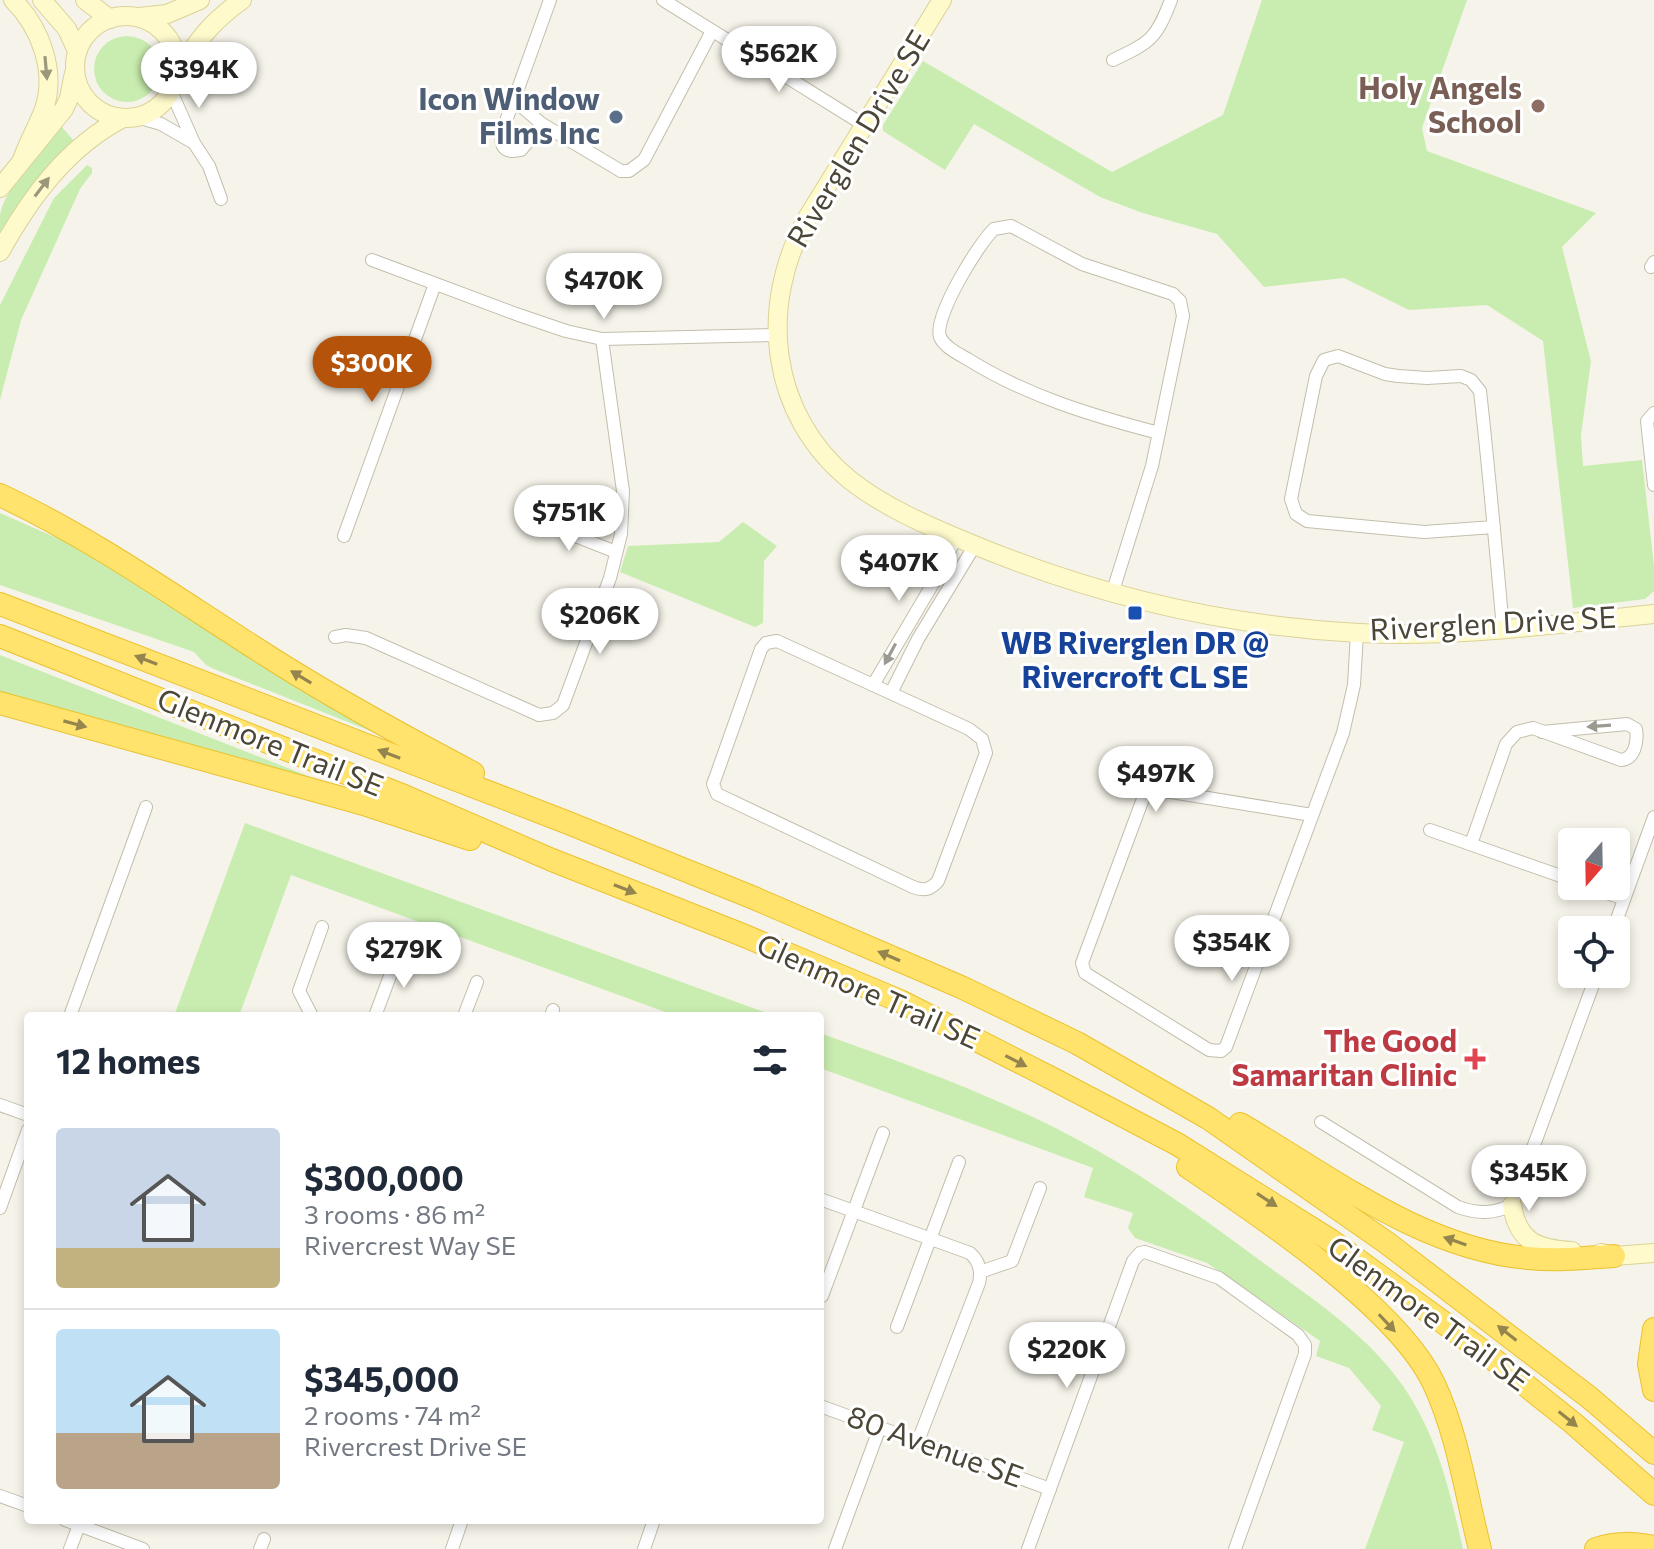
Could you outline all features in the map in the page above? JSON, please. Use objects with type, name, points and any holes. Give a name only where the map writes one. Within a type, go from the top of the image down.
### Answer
[{"type":"highway","points":[[0,495],[35,511],[173,592],[266,655],[388,729],[566,822]]},
{"type":"highway","points":[[0,504],[75,536]]},
{"type":"highway","name":"Glenmore Trail SE","points":[[0,604],[566,822],[754,898],[961,987],[1077,1043],[1208,1118],[1351,1217],[1516,1340],[1654,1453]]},
{"type":"highway","name":"Glenmore Trail SE","points":[[0,636],[404,796],[552,860],[900,1001],[1053,1079],[1177,1144],[1330,1240],[1488,1355],[1573,1423],[1654,1494]]},
{"type":"highway","points":[[0,703],[367,805],[508,852],[552,860]]},
{"type":"highway","points":[[1077,1043],[1168,1082],[1355,1192],[1438,1236],[1496,1253],[1526,1258],[1614,1256]]},
{"type":"highway","points":[[1053,1079],[1224,1192],[1323,1265],[1382,1316],[1434,1382],[1450,1429],[1480,1549]]},
{"type":"highway","points":[[1654,1329],[1649,1364],[1654,1390]]},
{"type":"highway","points":[[1596,1549],[1610,1544],[1631,1543],[1654,1547]]},
{"type":"street","points":[[13,0],[35,27],[46,64],[47,98],[22,160]]},
{"type":"street","points":[[42,0],[67,29],[77,51]]},
{"type":"street","points":[[85,0],[110,19]]},
{"type":"street","points":[[0,188],[64,109],[69,98],[77,51],[90,31],[110,19],[167,14],[200,0]]},
{"type":"street","points":[[0,252],[52,173],[94,135],[158,107],[173,88],[200,35],[242,0]]},
{"type":"street","points":[[542,124],[521,150],[513,152],[504,147],[502,133],[550,0]]},
{"type":"street","points":[[663,0],[864,125]]},
{"type":"street","points":[[1113,60],[1145,45],[1153,37],[1171,0]]},
{"type":"street","name":"Riverglen Drive SE","points":[[940,1],[796,237],[782,277],[775,335],[783,373],[795,408],[830,461],[869,493],[975,545],[1064,580],[1235,622],[1357,633],[1407,634],[1503,629],[1654,614]]},
{"type":"street","points":[[132,17],[156,27],[170,42],[176,58],[173,88],[194,143],[209,166],[221,199]]},
{"type":"street","points":[[514,100],[542,124],[621,171],[629,171],[638,167],[712,31]]},
{"type":"street","points":[[75,71],[79,87],[88,101],[103,113],[161,124],[194,143]]},
{"type":"street","points":[[1112,594],[1140,508],[1159,433],[1183,316],[1180,301],[1173,294],[1082,264],[1011,226],[994,229],[947,305],[939,328],[944,343],[1014,386],[1115,422],[1159,433]]},
{"type":"street","points":[[372,260],[566,331],[602,339],[775,335]]},
{"type":"street","points":[[344,536],[435,284]]},
{"type":"street","points":[[335,637],[366,638],[539,715],[553,713],[565,701],[610,578],[621,534],[623,491],[602,339]]},
{"type":"street","points":[[1494,527],[1397,532],[1307,521],[1296,514],[1291,499],[1316,376],[1324,360],[1338,356],[1385,374],[1416,378],[1461,376],[1477,385],[1480,391],[1494,527],[1503,629]]},
{"type":"street","points":[[1654,413],[1647,421],[1654,485]]},
{"type":"street","points":[[535,520],[616,552]]},
{"type":"street","points":[[873,685],[941,570],[956,537]]},
{"type":"street","points":[[891,693],[918,639],[975,545]]},
{"type":"street","points":[[1312,815],[1159,790],[1148,791],[1082,963],[1085,973],[1209,1050],[1221,1051],[1231,1040],[1343,733],[1351,704],[1357,633]]},
{"type":"street","points":[[766,643],[786,643],[891,693],[969,729],[982,739],[985,746],[986,753],[938,881],[928,889],[921,890],[721,797],[714,789],[716,776],[766,643]]},
{"type":"street","points":[[1471,844],[1510,737],[1526,729],[1542,732],[1621,760],[1634,753],[1637,733],[1627,724],[1542,732]]},
{"type":"street","points":[[71,1012],[146,807]]},
{"type":"street","points":[[1630,883],[1654,817]]},
{"type":"street","points":[[1430,830],[1558,875]]},
{"type":"street","points":[[310,1012],[299,991],[322,927]]},
{"type":"street","points":[[376,1012],[399,952]]},
{"type":"street","points":[[466,1012],[477,982]]},
{"type":"street","points":[[1592,988],[1512,1205],[1515,1220],[1521,1234],[1538,1246],[1614,1256],[1654,1253]]},
{"type":"street","points":[[0,1105],[24,1114]]},
{"type":"street","points":[[1321,1122],[1458,1207],[1480,1213],[1501,1211],[1512,1205]]},
{"type":"street","points":[[824,1291],[883,1133]]},
{"type":"street","points":[[0,1208],[24,1141]]},
{"type":"street","points":[[897,1327],[959,1162]]},
{"type":"street","points":[[980,1272],[1012,1261],[1040,1188]]},
{"type":"street","points":[[824,1200],[970,1253],[977,1262],[979,1283],[918,1441]]},
{"type":"street","points":[[1028,1549],[1133,1261],[1140,1253],[1151,1252],[1219,1278],[1298,1335],[1305,1345],[1305,1354],[1235,1549]]},
{"type":"street","name":"80 Avenue SE","points":[[824,1407],[1050,1489]]},
{"type":"street","points":[[835,1549],[880,1427]]},
{"type":"street","points":[[0,1496],[24,1505]]},
{"type":"street","points":[[70,1549],[80,1524]]},
{"type":"street","points":[[82,1524],[143,1549]]},
{"type":"street","points":[[452,1549],[461,1524]]},
{"type":"street","points":[[644,1549],[653,1524]]},
{"type":"green space","points":[[1262,0],[1467,0],[1422,128],[1427,151],[1596,213],[1562,247],[1591,361],[1581,435],[1583,466],[1642,460],[1654,566],[1654,591],[1645,599],[1573,608],[1543,341],[1487,305],[1409,310],[1344,278],[1264,287],[1217,234],[1100,197],[974,124],[945,170],[883,131],[883,125],[923,61],[1112,172],[1223,115]]},
{"type":"green space","points":[[127,36],[140,39],[150,46],[157,56],[160,69],[157,82],[150,92],[140,99],[127,102],[114,99],[104,92],[97,82],[94,69],[97,56],[104,46],[114,39]]},
{"type":"green space","points":[[61,126],[74,141],[43,171],[0,234],[0,215],[9,193]]},
{"type":"green space","points":[[87,165],[92,168],[92,173],[80,189],[21,320],[0,400],[0,305],[54,198]]},
{"type":"green space","points":[[0,513],[112,562],[383,736],[214,669],[194,652],[0,585]]},
{"type":"green space","points":[[743,522],[777,546],[764,561],[763,623],[755,627],[620,572],[628,546],[719,542]]},
{"type":"green space","points":[[0,655],[321,781],[319,786],[0,697]]},
{"type":"green space","points":[[245,823],[764,1012],[665,1012],[291,875],[240,1012],[175,1012]]},
{"type":"green space","points":[[824,1034],[993,1099],[1093,1148],[1185,1206],[1343,1322],[1390,1368],[1415,1405],[1441,1464],[1463,1549],[1365,1549],[1404,1442],[1372,1430],[1381,1406],[1349,1368],[1316,1356],[1320,1341],[1207,1263],[1135,1238],[1128,1228],[1133,1213],[1084,1197],[1093,1168],[824,1069]]},
{"type":"place","name":"Holy Angels School","points":[[1538,106]]},
{"type":"place","name":"Icon Window Films Inc","points":[[616,117]]},
{"type":"place","name":"WB Riverglen DR @ Rivercroft CL SE","points":[[1135,613]]},
{"type":"place","name":"The Good Samaritan Clinic","points":[[1475,1059]]}]
